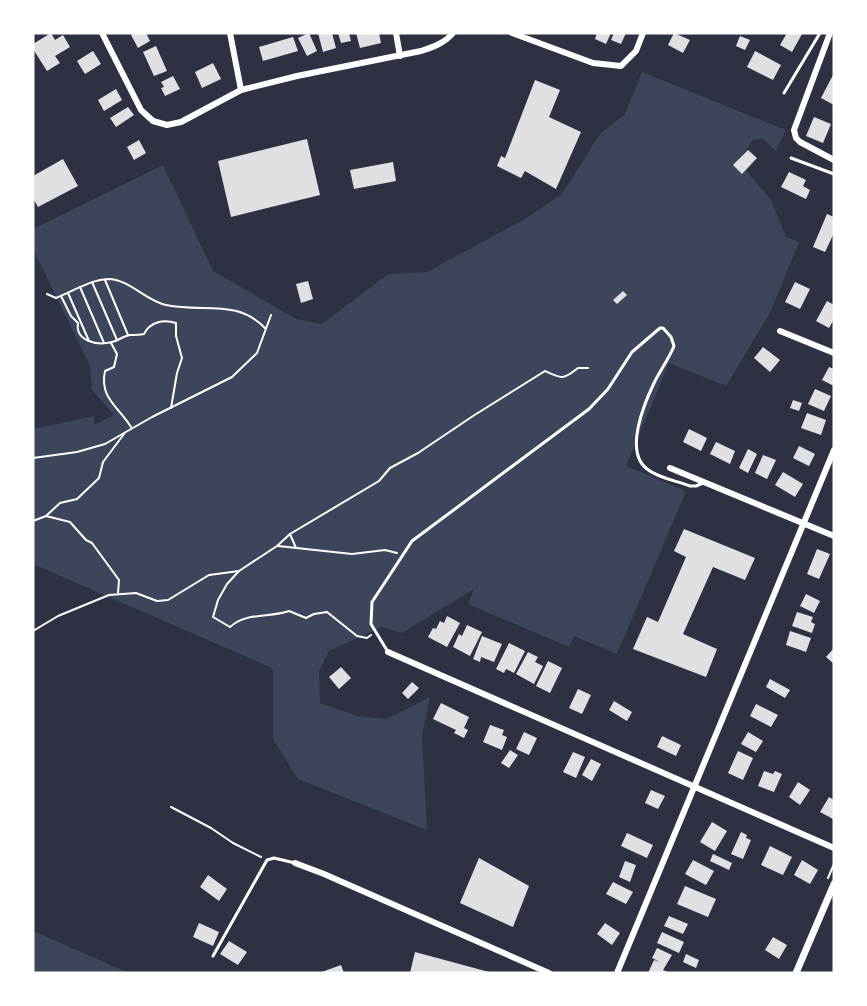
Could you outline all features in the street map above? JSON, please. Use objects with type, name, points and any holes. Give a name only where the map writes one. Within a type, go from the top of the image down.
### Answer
[{"type":"street","points":[[102,33],[141,110],[155,122],[167,125],[181,122],[241,90],[297,76],[400,56],[438,45],[453,33]]},
{"type":"street","points":[[230,33],[241,90]]},
{"type":"street","points":[[396,33],[400,56]]},
{"type":"street","points":[[512,33],[593,63],[621,66],[636,51],[643,33]]},
{"type":"street","points":[[830,33],[794,130],[800,142],[834,160]]},
{"type":"street","points":[[780,331],[834,353]]},
{"type":"street","points":[[617,973],[834,450]]},
{"type":"street","points":[[670,468],[834,536]]},
{"type":"street","points":[[387,652],[834,848]]},
{"type":"street","points":[[295,862],[549,973]]},
{"type":"street","points":[[796,973],[834,884]]},
{"type":"lane","points":[[784,93],[820,33]]},
{"type":"lane","points":[[791,158],[834,174]]},
{"type":"lane","points":[[387,652],[371,624],[372,602],[412,541],[589,409],[608,389],[632,352],[652,334],[663,328],[671,337],[674,346],[648,399],[638,431],[637,456],[648,471],[690,486],[704,482]]},
{"type":"lane","points":[[213,956],[267,860],[274,858],[295,862]]},
{"type":"path","points":[[105,279],[128,335]]},
{"type":"path","points":[[47,294],[56,298],[92,282],[105,279],[121,281],[163,305],[180,308],[213,308],[246,313],[256,318],[266,329]]},
{"type":"path","points":[[92,282],[117,340]]},
{"type":"path","points":[[80,287],[104,343]]},
{"type":"path","points":[[68,293],[89,341]]},
{"type":"path","points":[[61,296],[71,316],[78,323],[78,333],[81,338],[89,341],[104,343],[128,335],[144,334],[147,326],[157,322],[171,321],[176,324],[176,336],[182,358],[171,408]]},
{"type":"path","points":[[33,458],[105,444],[217,386],[245,366],[261,346],[271,315]]},
{"type":"path","points":[[111,342],[112,349],[117,354],[114,367],[105,371],[103,381],[106,395],[126,417],[132,428]]},
{"type":"path","points":[[375,631],[368,638],[357,636],[327,612],[306,618],[290,611],[277,615],[264,615],[237,621],[230,627],[213,617],[218,600],[227,584],[239,571],[277,546],[290,534],[379,481],[390,468],[418,453],[545,371],[560,378],[579,368],[588,368]]},
{"type":"path","points":[[33,521],[46,516],[60,504],[76,500],[99,478],[104,462],[125,432]]},
{"type":"path","points":[[46,516],[70,522],[86,540],[92,543],[119,580],[118,594]]},
{"type":"path","points":[[290,534],[296,548]]},
{"type":"path","points":[[277,546],[352,554],[386,550],[403,554]]},
{"type":"path","points":[[33,632],[44,623],[109,595],[136,593],[157,601],[168,600],[208,575],[239,571]]},
{"type":"path","points":[[171,807],[211,828],[232,843],[267,860]]},
{"type":"shaded area","points":[[642,72],[786,130],[776,151],[763,139],[753,140],[738,161],[771,200],[786,237],[799,242],[770,313],[726,386],[669,363],[626,466],[686,491],[617,654],[574,636],[569,647],[468,604],[474,589],[402,633],[382,627],[329,651],[319,671],[320,703],[357,716],[387,719],[430,697],[422,735],[427,830],[298,779],[273,739],[273,670],[270,667],[33,564],[33,429],[94,416],[94,425],[114,415],[92,390],[90,366],[33,249],[33,229],[163,165],[213,271],[296,319],[322,324],[388,274],[427,272],[525,219],[562,194],[599,135],[625,114]]},
{"type":"shaded area","points":[[33,931],[129,973],[33,973]]},
{"type":"building","points":[[51,33],[55,40],[63,35],[70,47],[55,56],[60,63],[47,71],[33,49],[33,44]]},
{"type":"building","points":[[146,33],[150,41],[138,48],[131,35]]},
{"type":"building","points":[[309,33],[317,51],[307,56],[298,38]]},
{"type":"building","points":[[318,33],[332,33],[336,48],[323,52]]},
{"type":"building","points":[[338,33],[349,33],[351,41],[341,43]]},
{"type":"building","points":[[356,33],[379,33],[381,43],[360,48]]},
{"type":"building","points":[[597,33],[611,33],[606,44],[595,39]]},
{"type":"building","points":[[614,33],[626,33],[621,44],[611,40]]},
{"type":"building","points":[[674,33],[690,40],[683,53],[668,45]]},
{"type":"building","points":[[787,33],[802,34],[792,52],[780,45]]},
{"type":"building","points":[[740,36],[750,40],[745,50],[736,46]]},
{"type":"building","points":[[293,37],[298,51],[263,61],[259,47]]},
{"type":"building","points":[[156,46],[167,71],[154,76],[143,52]]},
{"type":"building","points":[[93,51],[101,64],[85,74],[77,61]]},
{"type":"building","points":[[755,51],[781,65],[773,80],[747,67]]},
{"type":"building","points":[[213,63],[221,79],[202,88],[195,72]]},
{"type":"building","points":[[834,73],[834,105],[821,98]]},
{"type":"building","points":[[173,76],[180,89],[165,96],[161,82]]},
{"type":"building","points":[[535,80],[560,90],[549,117],[581,132],[556,189],[525,171],[521,178],[497,166],[501,156],[505,158]]},
{"type":"building","points":[[116,89],[122,100],[104,111],[98,100]]},
{"type":"building","points":[[128,107],[134,115],[116,127],[110,118]]},
{"type":"building","points":[[814,117],[831,124],[823,143],[806,136]]},
{"type":"building","points":[[307,139],[320,195],[231,217],[218,161]]},
{"type":"building","points":[[139,140],[146,153],[134,160],[127,147]]},
{"type":"building","points":[[748,150],[757,158],[742,174],[733,165]]},
{"type":"building","points":[[63,159],[78,186],[38,207],[33,198],[33,176]]},
{"type":"building","points":[[393,162],[396,181],[354,189],[350,170]]},
{"type":"building","points":[[789,172],[806,180],[803,186],[810,190],[806,199],[781,187]]},
{"type":"building","points":[[827,214],[834,217],[834,233],[825,252],[813,247]]},
{"type":"building","points":[[308,281],[313,299],[301,303],[296,284]]},
{"type":"building","points":[[795,282],[810,289],[800,309],[785,302]]},
{"type":"building","points":[[623,291],[627,295],[617,304],[613,300]]},
{"type":"building","points":[[827,301],[834,305],[834,319],[829,328],[816,321]]},
{"type":"building","points":[[763,347],[780,360],[770,372],[754,358]]},
{"type":"building","points":[[829,367],[834,369],[834,386],[822,380]]},
{"type":"building","points":[[815,389],[831,396],[824,411],[808,404]]},
{"type":"building","points":[[793,400],[802,403],[799,411],[790,408]]},
{"type":"building","points":[[807,413],[826,420],[821,435],[801,428]]},
{"type":"building","points":[[689,429],[707,438],[701,451],[683,442]]},
{"type":"building","points":[[716,442],[735,451],[730,464],[710,454]]},
{"type":"building","points":[[799,446],[815,454],[809,466],[793,458]]},
{"type":"building","points":[[748,449],[757,454],[748,473],[739,468]]},
{"type":"building","points":[[763,455],[776,460],[767,479],[755,473]]},
{"type":"building","points":[[783,472],[803,484],[795,497],[775,485]]},
{"type":"building","points":[[684,529],[755,558],[745,580],[713,567],[683,634],[717,649],[706,677],[633,649],[647,617],[658,622],[686,557],[674,551]]},
{"type":"building","points":[[817,549],[830,554],[819,579],[807,574]]},
{"type":"building","points":[[806,594],[820,601],[814,613],[800,606]]},
{"type":"building","points":[[797,612],[813,617],[811,622],[815,624],[812,633],[792,626]]},
{"type":"building","points":[[447,616],[460,623],[447,647],[428,637],[440,621],[444,623]]},
{"type":"building","points":[[467,625],[482,632],[470,656],[453,647],[459,634],[462,636]]},
{"type":"building","points":[[790,631],[811,638],[806,652],[786,645]]},
{"type":"building","points":[[482,636],[502,644],[494,662],[481,657],[480,662],[473,659]]},
{"type":"building","points":[[509,643],[525,651],[514,673],[506,669],[504,673],[496,669]]},
{"type":"building","points":[[834,648],[834,664],[826,657]]},
{"type":"building","points":[[528,652],[538,657],[535,662],[543,666],[534,684],[516,674]]},
{"type":"building","points":[[548,661],[562,668],[550,693],[536,686]]},
{"type":"building","points":[[341,667],[351,678],[339,689],[329,677]]},
{"type":"building","points":[[770,679],[790,690],[785,698],[766,687]]},
{"type":"building","points":[[412,682],[419,688],[408,699],[402,693]]},
{"type":"building","points":[[578,689],[591,695],[582,714],[569,708]]},
{"type":"building","points":[[614,701],[632,712],[627,721],[609,710]]},
{"type":"building","points":[[441,703],[469,717],[464,728],[468,730],[464,738],[454,733],[456,730],[433,719]]},
{"type":"building","points":[[756,704],[778,715],[771,727],[750,716]]},
{"type":"building","points":[[490,725],[504,730],[502,735],[507,737],[502,750],[483,742]]},
{"type":"building","points":[[524,732],[537,738],[529,755],[516,749]]},
{"type":"building","points":[[748,732],[763,741],[756,752],[741,744]]},
{"type":"building","points":[[662,736],[681,745],[676,756],[657,747]]},
{"type":"building","points":[[510,750],[518,755],[509,768],[501,763]]},
{"type":"building","points":[[738,751],[753,758],[743,780],[728,773]]},
{"type":"building","points":[[573,752],[585,757],[576,778],[563,772]]},
{"type":"building","points":[[591,759],[601,764],[592,781],[582,775]]},
{"type":"building","points":[[764,771],[773,774],[775,771],[782,774],[774,792],[758,786]]},
{"type":"building","points":[[798,782],[810,790],[800,805],[789,797]]},
{"type":"building","points":[[651,790],[665,796],[658,809],[645,803]]},
{"type":"building","points":[[829,797],[834,800],[833,819],[820,812]]},
{"type":"building","points":[[712,822],[727,831],[715,851],[700,842]]},
{"type":"building","points":[[741,832],[751,840],[743,859],[731,854]]},
{"type":"building","points":[[627,833],[653,845],[647,858],[621,846]]},
{"type":"building","points":[[770,846],[792,857],[783,875],[761,865]]},
{"type":"building","points":[[713,854],[732,863],[729,870],[710,861]]},
{"type":"building","points":[[479,858],[529,886],[513,927],[460,903]]},
{"type":"building","points":[[693,860],[714,871],[706,885],[685,874]]},
{"type":"building","points":[[802,860],[818,870],[810,884],[794,875]]},
{"type":"building","points":[[625,861],[636,865],[630,882],[619,877]]},
{"type":"building","points":[[208,875],[227,889],[219,901],[200,887]]},
{"type":"building","points":[[613,882],[633,892],[626,904],[606,894]]},
{"type":"building","points":[[685,886],[716,899],[708,917],[677,904]]},
{"type":"building","points":[[669,916],[688,924],[683,934],[664,926]]},
{"type":"building","points":[[199,923],[219,932],[213,946],[193,937]]},
{"type":"building","points":[[605,923],[620,933],[612,945],[597,934]]},
{"type":"building","points":[[662,932],[684,942],[679,953],[657,943]]},
{"type":"building","points":[[773,937],[787,945],[779,959],[765,950]]},
{"type":"building","points":[[229,941],[247,952],[238,965],[220,954]]},
{"type":"building","points":[[657,948],[672,955],[663,970],[670,973],[648,973],[654,960],[660,962],[652,958]]},
{"type":"building","points":[[415,952],[489,972],[489,973],[410,973]]},
{"type":"building","points":[[686,954],[699,960],[696,968],[683,962]]},
{"type":"building","points":[[341,965],[344,973],[319,973]]}]
